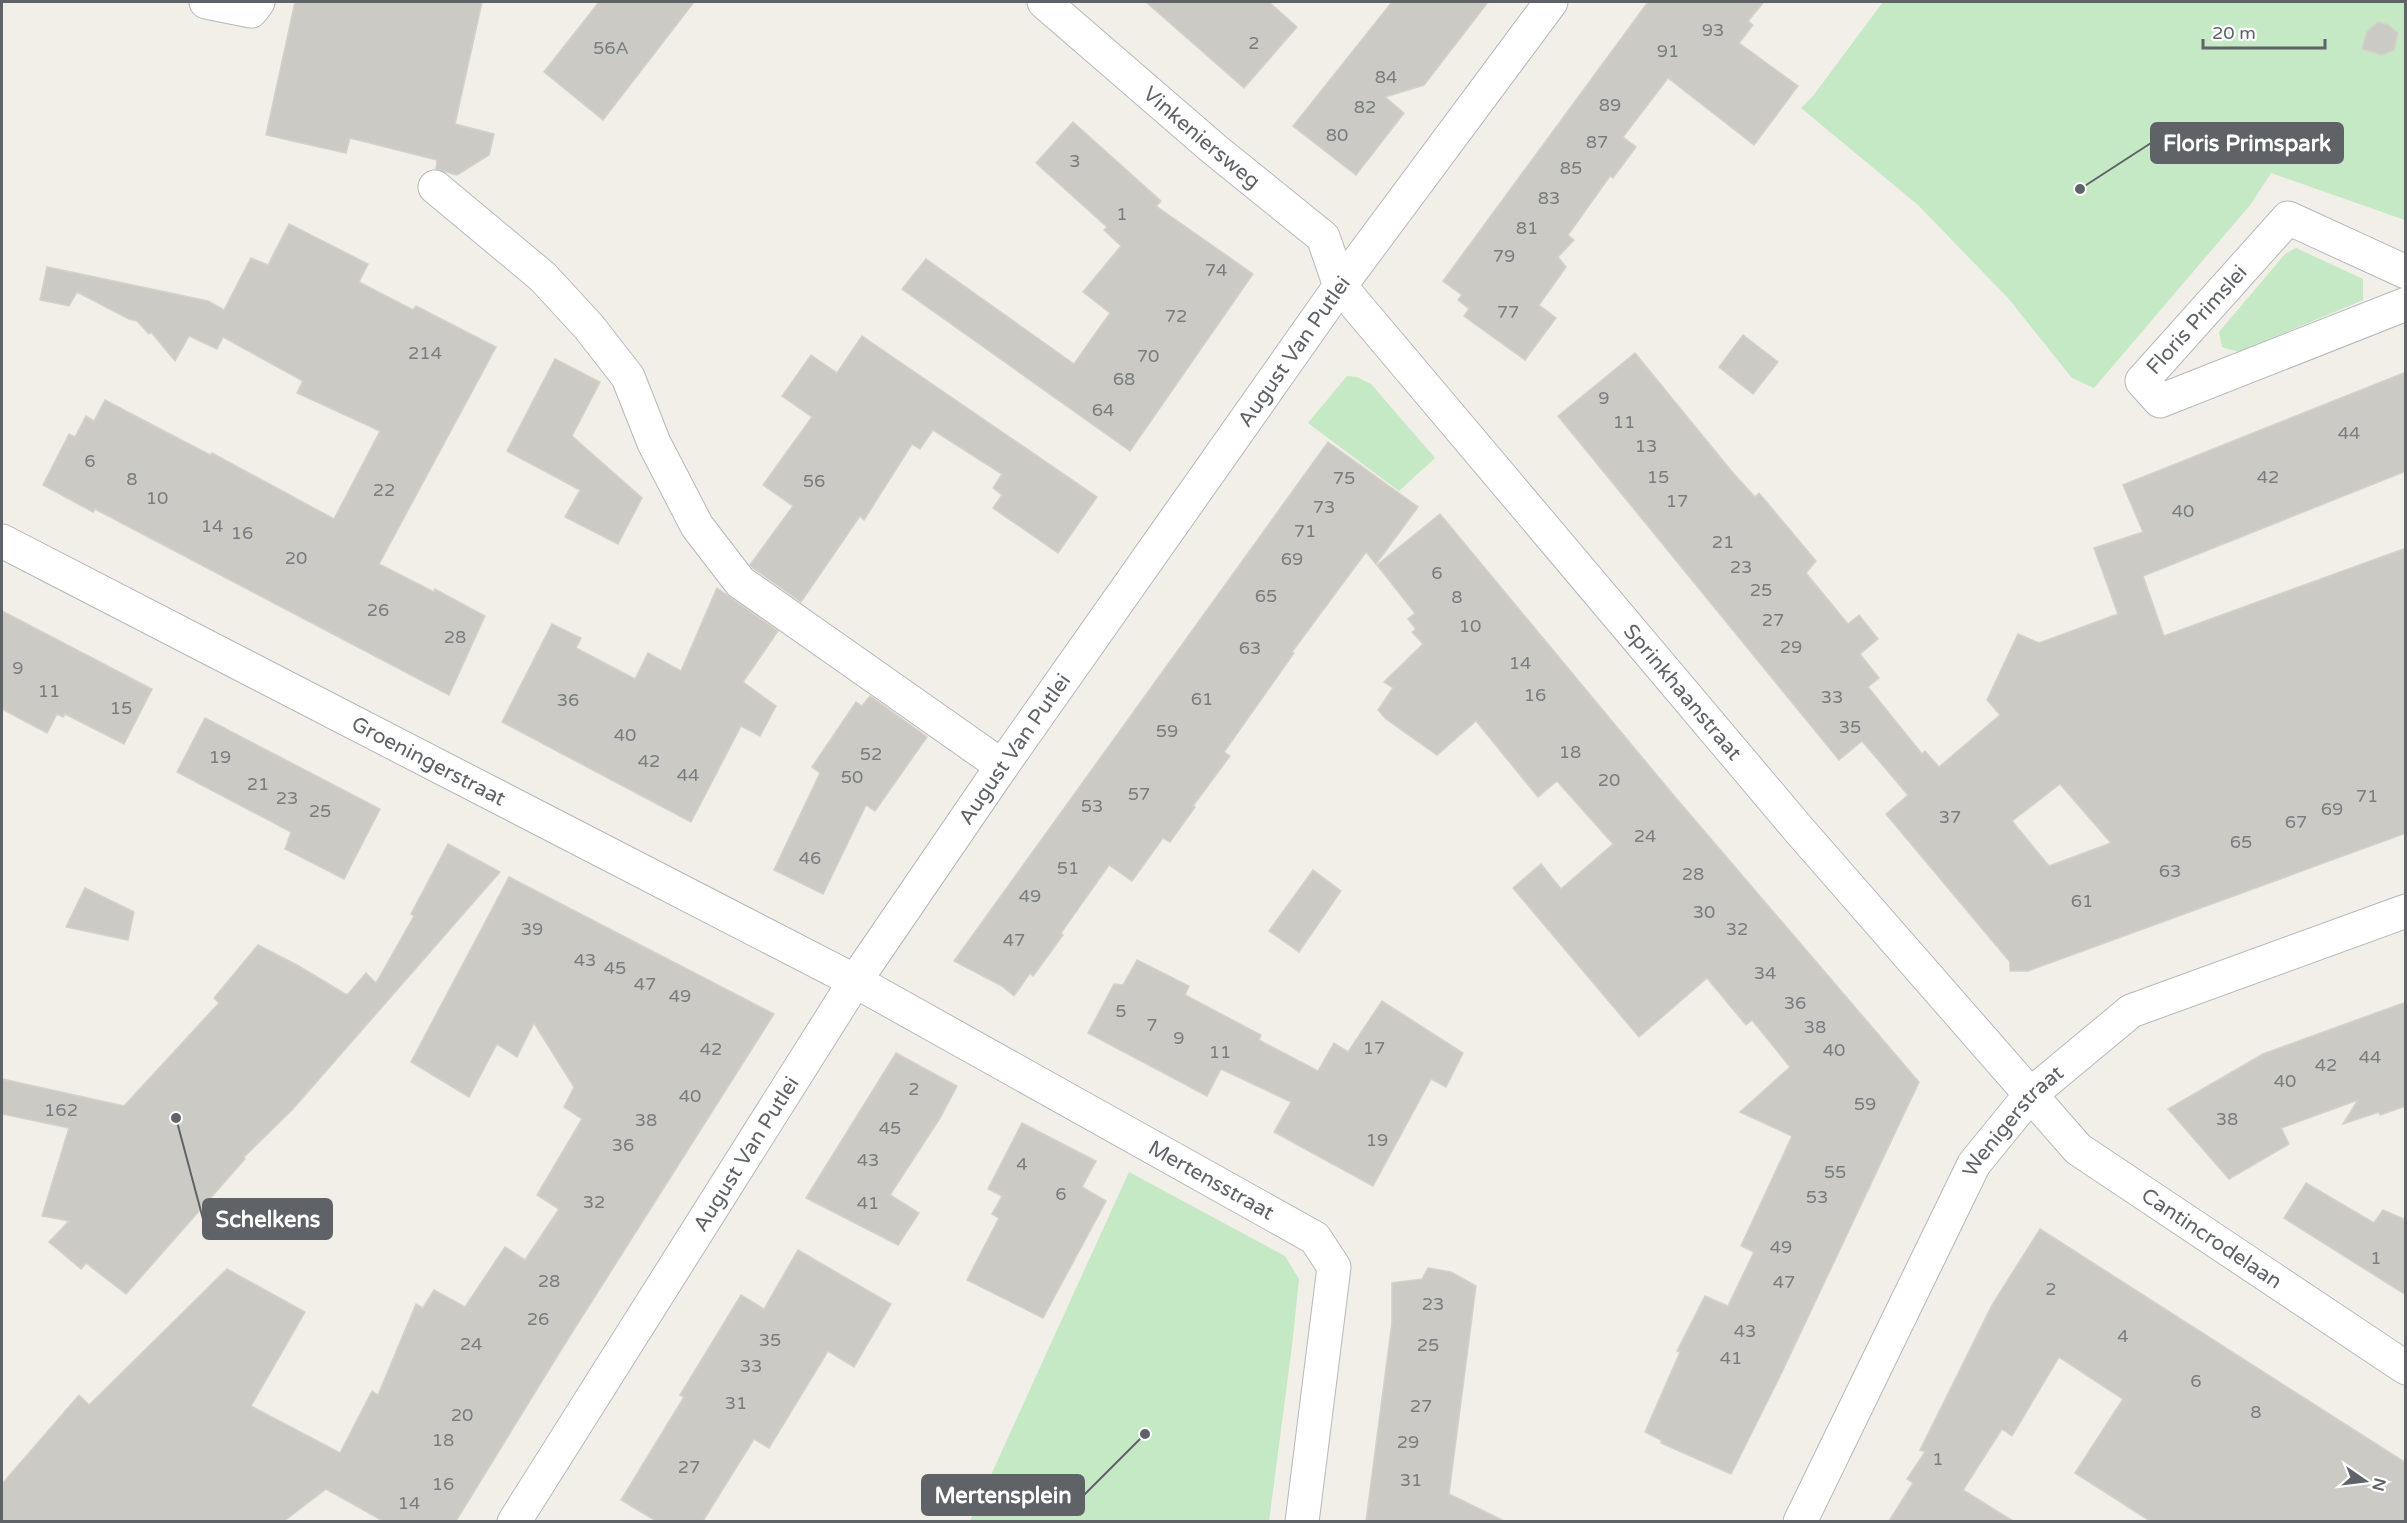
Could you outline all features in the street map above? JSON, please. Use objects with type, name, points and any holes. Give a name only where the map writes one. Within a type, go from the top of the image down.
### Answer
[{"type":"street","points":[[206,2],[251,11],[258,2]]},
{"type":"street","name":"Vinkeniersweg","points":[[1044,2],[1214,149],[1323,237],[1340,286]]},
{"type":"street","name":"August Van Putlei","points":[[514,1521],[855,981],[1002,766],[1340,286],[1551,2]]},
{"type":"street","points":[[435,187],[543,277],[589,327],[628,378],[654,443],[697,526],[740,582],[1002,766]]},
{"type":"street","name":"Floris Primslei","points":[[2406,272],[2288,218],[2142,381],[2160,401],[2406,304]]},
{"type":"street","name":"Sprinkhaanstraat","points":[[1340,286],[1800,831],[2031,1094]]},
{"type":"street","name":"Groeningerstraat","points":[[2,541],[855,981]]},
{"type":"street","name":"Wenigerstraat","points":[[1800,1521],[1974,1164],[2031,1094],[2131,1011],[2406,911]]},
{"type":"street","name":"Mertensstraat","points":[[855,981],[1315,1238],[1334,1267],[1302,1521]]},
{"type":"street","name":"Cantincrodelaan","points":[[2031,1094],[2078,1149],[2406,1368]]},
{"type":"green space","points":[[1883,2],[2405,2],[2405,220],[2271,173],[2251,204],[2094,388],[2072,378],[2008,298],[1918,205],[1801,108],[1813,96]]},
{"type":"green space","points":[[2296,248],[2363,279],[2363,300],[2239,352],[2222,347],[2219,332],[2285,254]]},
{"type":"green space","points":[[1347,376],[1357,377],[1371,384],[1435,458],[1399,491],[1308,423]]},
{"type":"green space","points":[[1129,1172],[1285,1256],[1299,1279],[1269,1521],[970,1521]]},
{"type":"building","points":[[295,2],[482,2],[455,124],[494,134],[489,155],[457,175],[436,169],[437,160],[350,138],[346,153],[266,135]]},
{"type":"building","points":[[599,2],[694,2],[603,120],[544,72]]},
{"type":"building","points":[[1146,2],[1269,2],[1297,27],[1244,88]]},
{"type":"building","points":[[1392,2],[1488,2],[1424,85],[1385,97],[1404,113],[1356,175],[1293,126]]},
{"type":"building","points":[[1648,2],[1764,2],[1748,21],[1753,25],[1739,43],[1798,86],[1754,145],[1668,78],[1623,137],[1636,147],[1613,178],[1610,176],[1568,235],[1574,240],[1558,257],[1566,267],[1539,305],[1556,318],[1525,360],[1464,316],[1469,309],[1458,300],[1462,295],[1443,281]]},
{"type":"building","points":[[2378,22],[2388,25],[2398,33],[2394,50],[2382,55],[2362,49],[2367,32]]},
{"type":"building","points":[[1073,122],[1161,201],[1156,206],[1253,274],[1130,451],[902,289],[926,259],[1074,364],[1110,313],[1083,292],[1121,246],[1104,230],[1107,227],[1036,163]]},
{"type":"building","points":[[289,224],[368,264],[359,282],[413,310],[416,306],[496,347],[379,564],[434,592],[435,589],[485,616],[449,695],[95,509],[93,512],[43,485],[69,434],[75,437],[86,416],[94,421],[105,400],[210,455],[212,453],[334,519],[380,431],[297,393],[303,381],[223,337],[217,349],[189,336],[175,361],[151,332],[149,334],[137,321],[77,292],[69,306],[40,300],[47,267],[208,301],[224,310],[251,258],[268,265]]},
{"type":"building","points":[[1743,335],[1778,362],[1753,394],[1719,367]]},
{"type":"building","points":[[862,336],[1097,497],[1058,553],[993,508],[1002,495],[993,488],[1002,474],[933,430],[920,449],[912,444],[864,520],[860,516],[801,602],[750,565],[793,506],[763,485],[812,417],[782,396],[811,355],[837,373]]},
{"type":"building","points":[[1635,353],[1733,473],[1755,497],[1759,493],[1816,561],[1806,573],[1848,624],[1859,615],[1878,639],[1860,654],[1879,678],[1868,687],[1922,754],[1925,751],[1939,767],[2000,715],[1987,700],[2018,634],[2039,643],[2118,614],[2094,548],[2143,532],[2123,485],[2406,372],[2406,471],[2143,576],[2164,636],[2406,548],[2406,833],[2028,971],[2010,971],[2010,962],[1886,814],[1908,795],[1862,741],[1839,760],[1558,416]],"holes":[[[2060,784],[2111,843],[2049,866],[2012,821]]]},
{"type":"building","points":[[555,359],[600,382],[572,436],[642,498],[618,544],[565,517],[580,490],[507,451]]},
{"type":"building","points":[[1328,442],[1418,507],[1376,564],[1366,552],[1292,652],[1294,653],[1224,752],[1230,756],[1193,806],[1195,807],[1170,842],[1163,838],[1132,881],[1109,865],[1061,933],[1063,935],[1033,976],[1030,973],[1014,996],[1002,986],[954,961]]},
{"type":"building","points":[[1440,514],[1670,791],[1919,1082],[1782,1372],[1731,1474],[1661,1443],[1661,1440],[1645,1432],[1680,1352],[1677,1351],[1705,1296],[1728,1306],[1754,1252],[1741,1246],[1792,1136],[1740,1112],[1790,1067],[1752,1020],[1746,1025],[1707,978],[1639,1037],[1513,888],[1541,864],[1561,889],[1613,844],[1557,781],[1538,797],[1476,721],[1437,755],[1386,719],[1378,710],[1393,688],[1384,682],[1423,644],[1412,632],[1416,629],[1408,619],[1415,613],[1377,565]]},
{"type":"building","points":[[717,588],[778,631],[743,682],[776,706],[760,736],[741,726],[691,822],[502,722],[552,624],[581,638],[576,648],[635,679],[648,653],[681,671]]},
{"type":"building","points":[[2,611],[152,689],[124,744],[65,714],[63,717],[57,714],[47,733],[2,709]]},
{"type":"building","points":[[870,696],[927,737],[875,811],[866,805],[823,894],[774,870],[820,773],[812,767],[856,702],[862,706]]},
{"type":"building","points":[[205,718],[380,809],[344,879],[285,849],[291,832],[177,772]]},
{"type":"building","points":[[448,844],[500,872],[292,1110],[244,1157],[245,1159],[126,1294],[86,1263],[81,1269],[49,1242],[69,1221],[42,1216],[69,1128],[2,1114],[2,1079],[124,1106],[219,1003],[214,998],[258,945],[347,995],[366,973],[376,983],[414,916],[411,914]]},
{"type":"building","points":[[1313,870],[1341,891],[1299,952],[1269,931]]},
{"type":"building","points":[[509,877],[774,1014],[561,1350],[456,1521],[383,1521],[326,1489],[284,1521],[2,1521],[2,1484],[79,1395],[89,1405],[227,1269],[305,1312],[251,1406],[340,1453],[372,1391],[378,1395],[416,1304],[423,1308],[434,1290],[465,1307],[505,1247],[525,1260],[559,1209],[537,1195],[582,1119],[564,1107],[574,1087],[534,1023],[517,1057],[497,1044],[469,1097],[411,1062]]},
{"type":"building","points":[[85,888],[134,912],[128,940],[66,927]]},
{"type":"building","points":[[1137,960],[1189,986],[1185,995],[1261,1035],[1259,1040],[1318,1071],[1334,1043],[1348,1052],[1382,1001],[1463,1053],[1446,1087],[1431,1079],[1373,1186],[1274,1132],[1291,1102],[1221,1069],[1207,1096],[1088,1033],[1114,984],[1123,985]]},
{"type":"building","points":[[2406,1002],[2406,1106],[2343,1124],[2358,1100],[2281,1128],[2289,1144],[2229,1179],[2168,1109],[2263,1054]]},
{"type":"building","points":[[896,1053],[957,1086],[940,1118],[890,1195],[919,1213],[898,1245],[806,1198]]},
{"type":"building","points":[[1022,1123],[1096,1161],[1082,1187],[1106,1201],[1043,1318],[967,1280],[999,1218],[992,1214],[1002,1196],[988,1189]]},
{"type":"building","points":[[2306,1183],[2374,1223],[2383,1210],[2406,1220],[2406,1295],[2284,1218]]},
{"type":"building","points":[[2040,1229],[2406,1463],[2406,1521],[2150,1521],[2075,1473],[2123,1399],[2059,1357],[2012,1436],[2002,1429],[1963,1490],[2013,1521],[1889,1521],[1913,1483],[1907,1479],[1925,1452],[1920,1450],[1992,1305]]},
{"type":"building","points":[[798,1250],[891,1304],[854,1367],[828,1351],[769,1448],[754,1439],[703,1521],[656,1521],[621,1500],[684,1397],[680,1395],[741,1295],[764,1309]]},
{"type":"building","points":[[1428,1268],[1451,1272],[1476,1286],[1449,1494],[1504,1521],[1366,1521],[1392,1322],[1392,1283],[1422,1279]]},
{"type":"place","name":"Floris Primspark","points":[[2080,189]]},
{"type":"place","name":"Schelkens","points":[[176,1118]]},
{"type":"place","name":"Mertensplein","points":[[1145,1434]]}]
